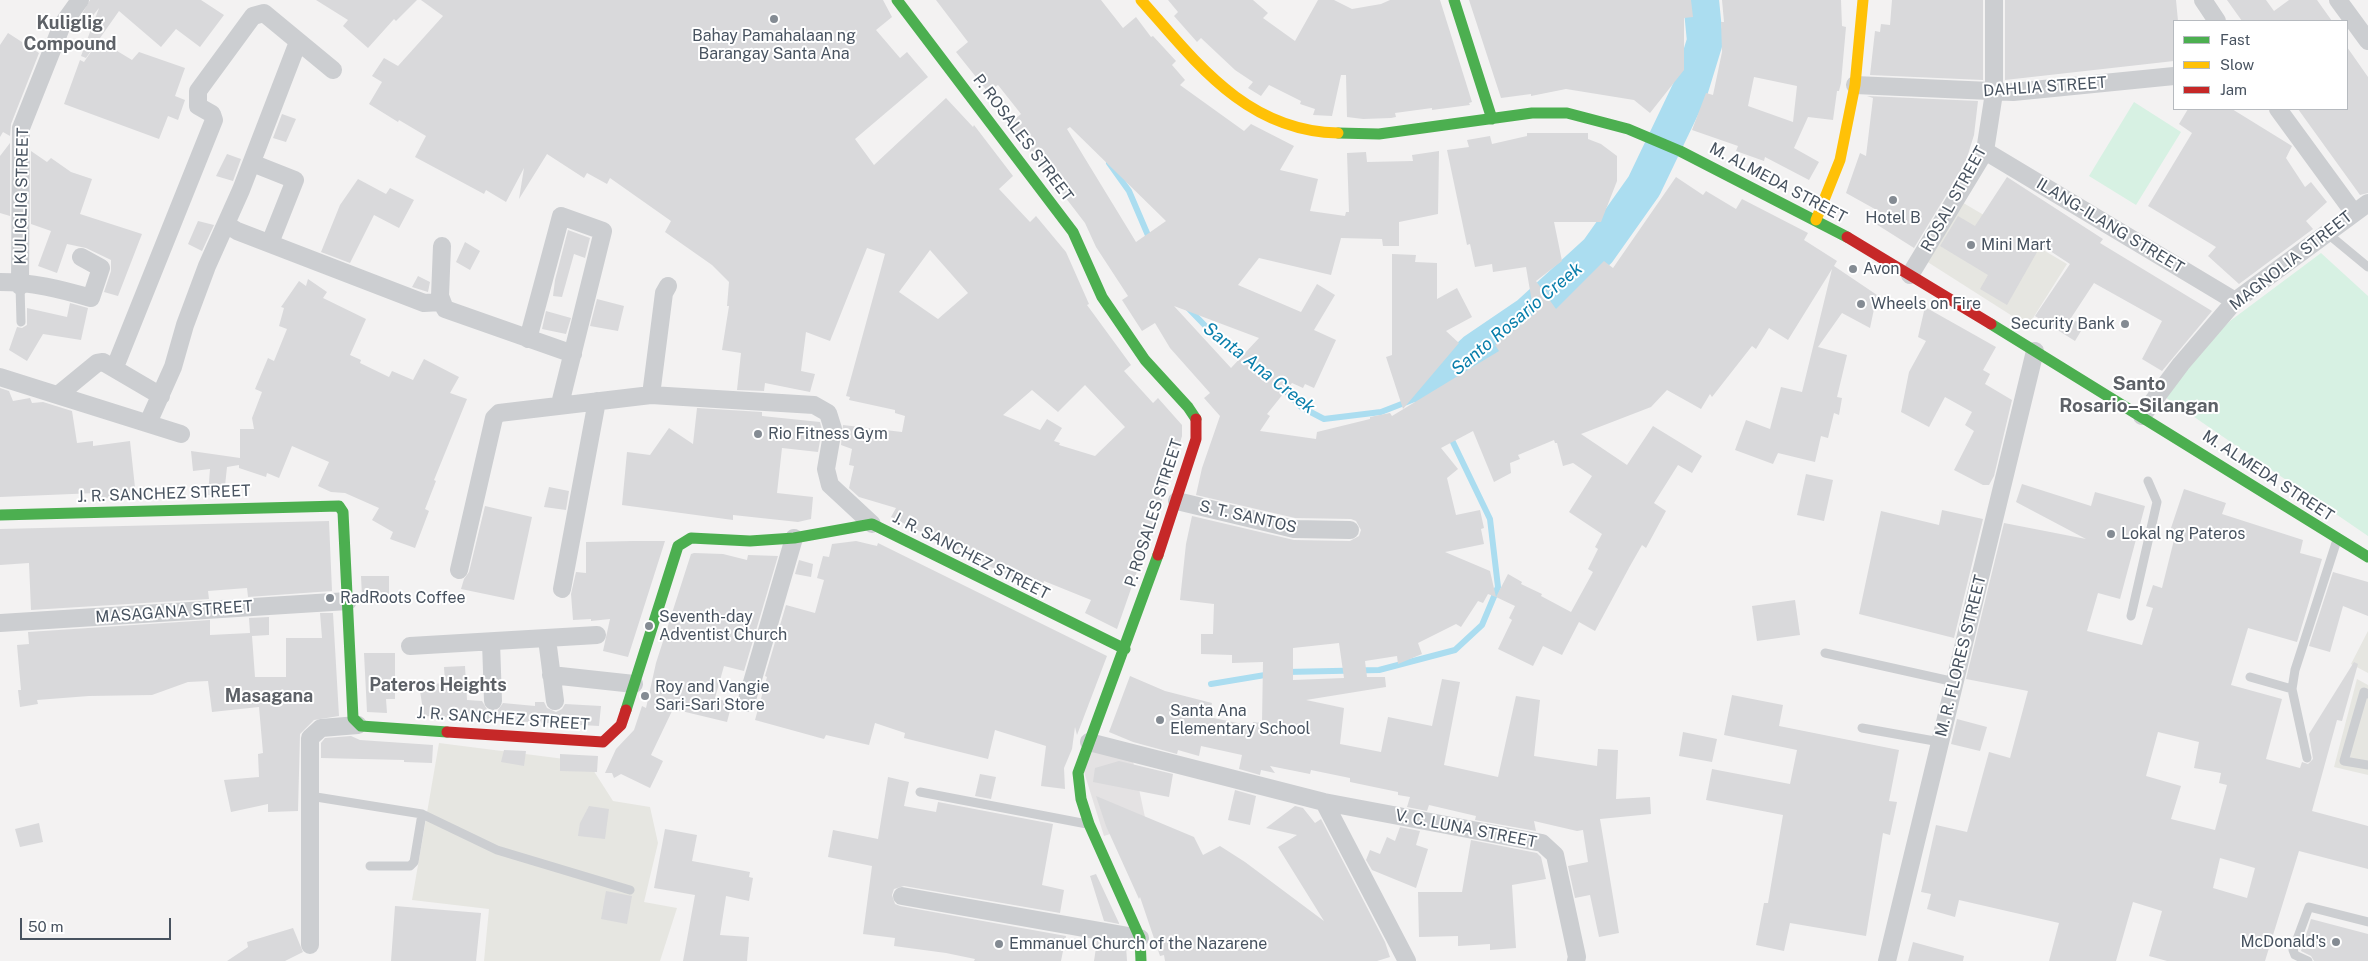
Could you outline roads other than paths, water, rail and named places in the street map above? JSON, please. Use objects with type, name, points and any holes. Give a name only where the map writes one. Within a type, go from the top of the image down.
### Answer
[{"type":"street","name":"KULIGLIG STREET","points":[[20,284],[21,128],[62,25],[80,0]]},
{"type":"street","name":"P. ROSALES STREET","points":[[897,0],[1073,232],[1102,297],[1145,360],[1188,406],[1197,421],[1196,439],[1177,500],[1126,649],[1078,773],[1081,799],[1089,824],[1140,938],[1141,961]]},
{"type":"street","name":"M. ALMEDA STREET","points":[[1141,0],[1208,76],[1237,100],[1260,113],[1304,129],[1329,133],[1379,134],[1532,113],[1567,113],[1628,129],[1680,151],[1816,220],[1910,275],[2142,416],[2337,540],[2368,557]]},
{"type":"street","points":[[1454,0],[1473,54],[1492,119]]},
{"type":"street","points":[[1816,220],[1840,160],[1855,84],[1863,0]]},
{"type":"street","name":"ROSAL STREET","points":[[1910,275],[1985,151],[1994,93],[1994,0]]},
{"type":"street","points":[[2203,0],[2217,20]]},
{"type":"street","points":[[2338,0],[2368,41]]},
{"type":"street","points":[[115,367],[214,120],[212,114],[198,106],[198,91],[253,16],[259,12],[264,12],[333,70]]},
{"type":"street","points":[[148,423],[173,367],[185,325],[207,266],[252,163],[298,42]]},
{"type":"street","name":"DAHLIA STREET","points":[[1855,84],[1994,93],[2173,76]]},
{"type":"street","points":[[2279,110],[2361,208]]},
{"type":"street","name":"ILANG-ILANG STREET","points":[[1985,151],[2235,301]]},
{"type":"street","points":[[252,163],[295,180],[270,243]]},
{"type":"street","name":"MAGNOLIA STREET","points":[[2142,416],[2181,364],[2235,301],[2361,208]]},
{"type":"street","points":[[528,339],[561,216],[603,231],[560,404]]},
{"type":"street","points":[[226,224],[237,231],[424,303],[441,302]]},
{"type":"street","points":[[442,246],[441,302],[444,309],[573,354]]},
{"type":"street","points":[[0,282],[51,286],[91,298],[101,268],[81,257]]},
{"type":"street","points":[[650,395],[664,293],[668,286]]},
{"type":"street","name":"M. R. FLORES STREET","points":[[1887,961],[2035,351]]},
{"type":"street","points":[[58,395],[97,363],[103,362],[115,367],[160,396]]},
{"type":"street","points":[[0,377],[182,434]]},
{"type":"street","points":[[459,570],[494,418],[499,413],[560,404],[650,395],[814,405],[828,413],[833,429],[826,470],[830,485],[872,524]]},
{"type":"street","points":[[562,589],[597,401]]},
{"type":"street","name":"S. T. SANTOS","points":[[1177,500],[1294,529],[1350,530]]},
{"type":"street","name":"J. R. SANCHEZ STREET","points":[[0,515],[339,506],[343,512],[354,718],[358,724],[603,742],[621,725],[678,546],[691,538],[750,541],[794,538],[824,531],[872,524],[1126,649]]},
{"type":"street","points":[[746,704],[794,538]]},
{"type":"street","name":"MASAGANA STREET","points":[[0,623],[348,601]]},
{"type":"street","points":[[410,646],[597,635]]},
{"type":"street","points":[[547,639],[554,701]]},
{"type":"street","points":[[491,642],[493,700]]},
{"type":"street","points":[[551,675],[634,684]]},
{"type":"street","points":[[310,945],[310,738],[321,728],[358,724]]},
{"type":"street","name":"V. C. LUNA STREET","points":[[1089,742],[1324,802],[1542,843],[1548,846],[1555,855],[1577,957],[1576,961]]},
{"type":"street","points":[[1324,802],[1407,961]]},
{"type":"street","points":[[902,896],[1140,938]]},
{"type":"lane","points":[[2328,234],[2368,267]]},
{"type":"lane","points":[[20,284],[21,322]]},
{"type":"lane","points":[[2131,616],[2157,502],[2148,481]]},
{"type":"lane","points":[[2307,758],[2292,689],[2295,670],[2337,540]]},
{"type":"lane","points":[[1825,653],[1955,682]]},
{"type":"lane","points":[[2250,677],[2292,689]]},
{"type":"lane","points":[[2368,694],[2364,692],[2344,761],[2368,765]]},
{"type":"lane","points":[[1862,728],[1940,742]]},
{"type":"lane","points":[[920,792],[1089,824]]},
{"type":"lane","points":[[310,796],[422,814],[497,850],[630,890]]},
{"type":"lane","points":[[370,866],[410,866],[414,862],[422,814]]},
{"type":"lane","points":[[2308,961],[2295,956],[2293,950],[2309,907],[2368,922]]},
{"type":"waterway","name":"Santo Rosario Creek","points":[[1430,393],[1475,351],[1528,315],[1598,251],[1644,186],[1690,90],[1705,41],[1701,0]]},
{"type":"waterway","name":"Santa Ana Creek","points":[[1109,163],[1129,191],[1150,240]]},
{"type":"waterway","name":"Santa Ana Creek","points":[[1186,306],[1219,340],[1250,360]]},
{"type":"waterway","name":"Santa Ana Creek","points":[[1281,386],[1301,407],[1324,419],[1381,412],[1430,393],[1432,398]]},
{"type":"waterway","points":[[1286,672],[1379,670],[1455,650],[1482,625],[1498,587],[1490,519],[1449,434]]},
{"type":"waterway","points":[[1211,684],[1271,674]]},
{"type":"place","name":"Bahay Pamahalaan ng Barangay Santa Ana","points":[[774,19]]},
{"type":"place","name":"Hotel B","points":[[1893,200]]},
{"type":"place","name":"Mini Mart","points":[[1971,245]]},
{"type":"place","name":"Avon","points":[[1853,269]]},
{"type":"place","name":"Wheels on Fire","points":[[1861,304]]},
{"type":"place","name":"Security Bank","points":[[2125,324]]},
{"type":"place","name":"Rio Fitness Gym","points":[[758,434]]},
{"type":"place","name":"Lokal ng Pateros","points":[[2111,534]]},
{"type":"place","name":"RadRoots Coffee","points":[[330,598]]},
{"type":"place","name":"Seventh-day Adventist Church","points":[[649,626]]},
{"type":"place","name":"Roy and Vangie Sari-Sari Store","points":[[645,696]]},
{"type":"place","name":"Santa Ana Elementary School","points":[[1160,720]]},
{"type":"place","name":"McDonald's","points":[[2336,942]]},
{"type":"place","name":"Emmanuel Church of the Nazarene","points":[[999,944]]},
{"type":"district","name":"Kuliglig Compound","points":[[70,33]]},
{"type":"district","name":"Santo Rosario–Silangan","points":[[2139,395]]},
{"type":"district","name":"Pateros Heights","points":[[438,685]]},
{"type":"district","name":"Masagana","points":[[269,696]]}]
